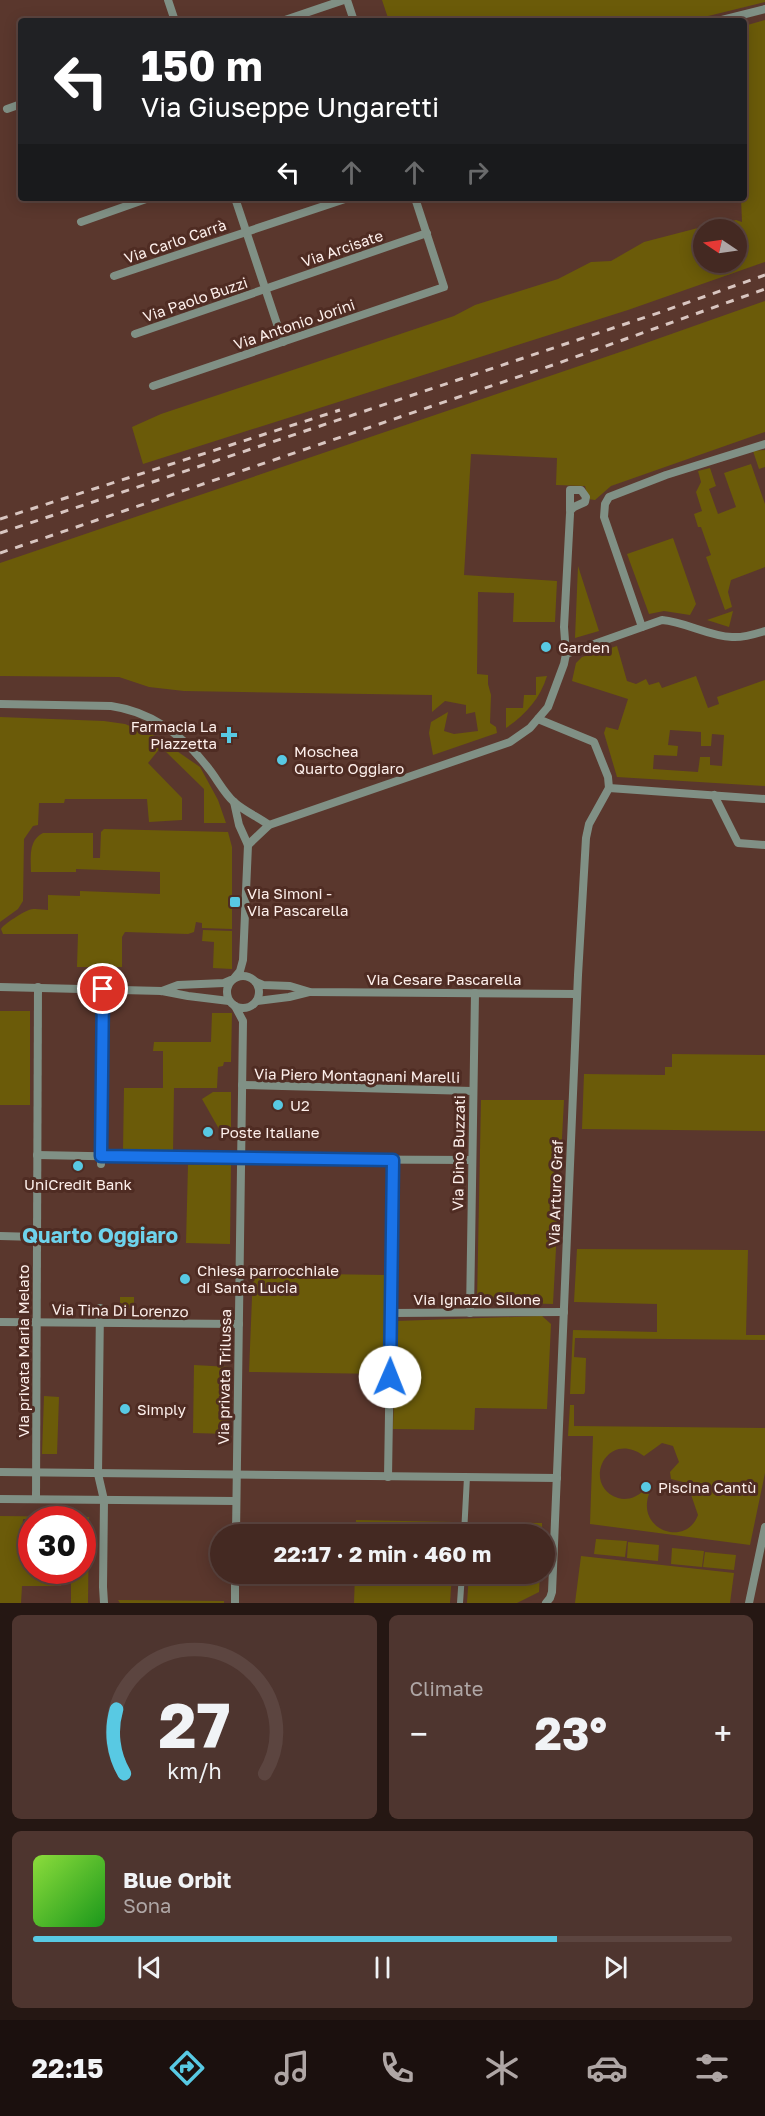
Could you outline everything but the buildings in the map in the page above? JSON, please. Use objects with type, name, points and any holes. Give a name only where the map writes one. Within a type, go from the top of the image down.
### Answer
[{"type":"street","points":[[168,0],[174,18]]},
{"type":"street","points":[[291,18],[346,0],[353,18]]},
{"type":"street","points":[[730,18],[765,9]]},
{"type":"street","points":[[7,109],[18,105]]},
{"type":"street","points":[[81,222],[140,201]]},
{"type":"street","points":[[236,201],[283,342]]},
{"type":"street","name":"Via Carlo Carrà","points":[[114,276],[339,201]]},
{"type":"street","points":[[416,201],[427,233]]},
{"type":"street","name":"Via Antonio Jorini","points":[[153,386],[444,287],[427,233]]},
{"type":"street","name":"Via Arcisate","points":[[265,289],[427,233]]},
{"type":"street","name":"Via Paolo Buzzi","points":[[135,334],[265,289]]},
{"type":"street","points":[[642,627],[604,517],[605,504],[609,497],[666,474],[765,444]]},
{"type":"street","points":[[248,844],[269,825],[510,742],[538,719],[548,707],[554,694],[566,654],[564,627],[570,512]]},
{"type":"street","points":[[566,654],[662,620],[675,621],[735,638],[765,631]]},
{"type":"street","points":[[0,704],[111,706],[129,709],[149,717],[166,726],[194,750],[234,802],[269,825]]},
{"type":"street","points":[[538,719],[594,742],[608,777],[609,788],[765,799]]},
{"type":"street","name":"Via Arturo Graf","points":[[546,1603],[552,1592],[586,830],[609,788]]},
{"type":"street","points":[[714,795],[738,843],[765,845]]},
{"type":"street","points":[[232,1003],[226,990],[240,971],[243,960],[248,844],[239,825],[234,802]]},
{"type":"street","points":[[243,960],[259,990],[243,1021]]},
{"type":"street","points":[[162,991],[178,985],[224,983],[246,975],[263,984],[290,986],[310,992]]},
{"type":"street","points":[[0,987],[162,991],[232,1003],[243,1008],[253,1003],[289,998],[310,992]]},
{"type":"street","name":"Via privata Maria Melato","points":[[36,1499],[38,987]]},
{"type":"street","points":[[101,1160],[103,989]]},
{"type":"street","name":"Via Cesare Pascarella","points":[[310,992],[577,994]]},
{"type":"street","name":"Via Dino Buzzati","points":[[470,1313],[475,993]]},
{"type":"street","name":"Via privata Trilussa","points":[[232,1003],[243,1021],[236,1524]]},
{"type":"street","name":"Via Piero Montagnani Marelli","points":[[242,1085],[472,1091]]},
{"type":"street","points":[[37,1155],[101,1160],[472,1160]]},
{"type":"street","points":[[388,1477],[393,1160]]},
{"type":"street","points":[[0,1236],[37,1237]]},
{"type":"street","points":[[100,1308],[98,1474],[104,1500],[104,1603]]},
{"type":"street","name":"Via Ignazio Silone","points":[[391,1313],[564,1312]]},
{"type":"street","name":"Via Tina Di Lorenzo","points":[[0,1322],[239,1324]]},
{"type":"street","points":[[0,1472],[557,1478]]},
{"type":"street","points":[[465,1524],[467,1478]]},
{"type":"street","points":[[0,1499],[236,1501]]},
{"type":"street","points":[[749,1603],[765,1527]]},
{"type":"street","points":[[235,1584],[235,1603]]},
{"type":"street","points":[[459,1603],[461,1584]]},
{"type":"shaded area","points":[[382,0],[765,0],[765,2],[700,18],[388,18]]},
{"type":"shaded area","points":[[765,20],[765,262],[747,268],[747,219],[742,219],[741,201],[747,201],[747,25]]},
{"type":"shaded area","points":[[693,229],[693,273],[734,273],[628,310],[143,464],[132,427],[161,414],[454,316],[475,305],[558,279],[591,262],[611,261],[644,242]]},
{"type":"shaded area","points":[[765,301],[765,432],[611,486],[595,500],[588,499],[585,486],[556,485],[557,458],[471,454],[464,575],[557,581],[555,622],[513,622],[514,593],[478,592],[477,674],[488,675],[491,695],[490,723],[496,727],[497,733],[433,755],[429,733],[431,722],[448,712],[444,731],[454,734],[478,731],[475,712],[466,714],[466,705],[445,701],[432,712],[432,695],[184,691],[149,687],[119,677],[0,676],[0,563]]},
{"type":"shaded area","points":[[765,450],[765,467],[759,469],[753,451]]},
{"type":"shaded area","points":[[751,464],[765,504],[765,567],[731,580],[728,592],[732,607],[725,610],[706,557],[711,555],[694,514],[702,511],[696,492],[701,482],[698,471],[710,468],[716,486],[709,489],[718,514],[736,507],[724,473]]},
{"type":"shaded area","points":[[673,538],[696,604],[690,615],[664,611],[649,614],[627,554]]},
{"type":"shaded area","points":[[578,566],[599,631],[575,638]]},
{"type":"shaded area","points":[[733,611],[729,627],[707,620]]},
{"type":"shaded area","points":[[617,646],[627,681],[636,684],[646,679],[649,685],[659,682],[662,688],[696,676],[708,708],[719,704],[717,697],[765,680],[765,786],[617,777],[604,733],[606,727],[618,730],[628,699],[572,681],[576,663],[582,657]],"holes":[[[670,730],[701,732],[701,746],[711,746],[712,734],[724,735],[722,766],[710,765],[710,757],[700,757],[698,772],[653,769],[654,755],[677,756],[678,746],[668,745]]]},
{"type":"shaded area","points":[[547,676],[531,706],[506,728],[506,708],[523,708],[524,695],[536,695],[536,677]]},
{"type":"shaded area","points":[[0,717],[104,721],[125,724],[155,736],[200,767],[218,800],[226,823],[204,823],[204,789],[161,747],[148,763],[182,798],[182,820],[149,822],[147,799],[65,799],[64,803],[39,803],[38,825],[33,826],[24,839],[23,901],[18,909],[0,922]]},
{"type":"shaded area","points":[[104,829],[228,832],[232,847],[232,929],[202,928],[202,923],[196,922],[194,932],[188,934],[125,932],[122,937],[122,967],[77,967],[78,934],[3,934],[1,929],[23,913],[31,909],[48,910],[48,895],[80,896],[80,891],[160,894],[160,872],[76,869],[76,872],[31,872],[33,845],[38,836],[43,833],[93,833],[93,858],[100,858],[101,832]]},
{"type":"shaded area","points":[[203,930],[232,931],[232,969],[213,968],[214,942],[202,941]]},
{"type":"shaded area","points":[[0,1011],[30,1011],[30,1105],[0,1105]]},
{"type":"shaded area","points":[[212,1013],[232,1013],[231,1062],[224,1062],[223,1066],[218,1067],[217,1088],[174,1088],[173,1152],[123,1151],[124,1088],[163,1088],[163,1051],[153,1051],[154,1042],[211,1042]]},
{"type":"shaded area","points":[[672,1054],[765,1055],[765,1131],[582,1129],[584,1074],[665,1075],[665,1067],[672,1067]]},
{"type":"shaded area","points":[[213,1092],[231,1092],[231,1129],[219,1129],[202,1099]]},
{"type":"shaded area","points":[[481,1100],[564,1100],[553,1304],[477,1302]]},
{"type":"shaded area","points":[[188,1165],[231,1165],[230,1244],[186,1243]]},
{"type":"shaded area","points":[[577,1249],[748,1250],[746,1335],[765,1335],[765,1340],[575,1338],[574,1357],[586,1358],[585,1392],[584,1394],[570,1394],[573,1330],[657,1332],[657,1304],[574,1302]]},
{"type":"shaded area","points":[[253,1273],[385,1275],[384,1374],[249,1372]]},
{"type":"shaded area","points":[[120,1297],[134,1297],[134,1308],[120,1308]]},
{"type":"shaded area","points":[[542,1316],[551,1324],[547,1409],[475,1408],[474,1430],[393,1429],[397,1321]]},
{"type":"shaded area","points":[[194,1365],[230,1367],[229,1434],[193,1433]]},
{"type":"shaded area","points":[[44,1396],[59,1397],[57,1454],[42,1454]]},
{"type":"shaded area","points":[[570,1405],[574,1405],[574,1426],[765,1428],[765,1473],[750,1545],[590,1524],[593,1436],[568,1436]],"holes":[[[662,1443],[673,1446],[679,1462],[670,1472],[671,1479],[687,1483],[698,1515],[692,1525],[683,1531],[674,1532],[664,1530],[649,1517],[647,1507],[649,1494],[643,1491],[632,1498],[618,1498],[607,1492],[601,1482],[600,1472],[609,1454],[619,1449],[630,1449],[644,1456]]]},
{"type":"shaded area","points":[[0,1516],[18,1516],[18,1584],[61,1584],[61,1586],[22,1586],[21,1603],[0,1603]]},
{"type":"shaded area","points":[[356,1520],[455,1522],[455,1524],[356,1524]]},
{"type":"shaded area","points":[[471,1522],[542,1523],[542,1524],[471,1524]]},
{"type":"shaded area","points":[[596,1539],[627,1541],[625,1557],[594,1554]]},
{"type":"shaded area","points":[[628,1542],[659,1545],[658,1561],[627,1558]]},
{"type":"shaded area","points":[[672,1548],[704,1551],[702,1567],[671,1564]]},
{"type":"shaded area","points":[[705,1552],[736,1555],[734,1570],[703,1567]]},
{"type":"shaded area","points":[[581,1556],[734,1573],[730,1603],[575,1603]]},
{"type":"shaded area","points":[[71,1584],[88,1584],[88,1603],[71,1603]]},
{"type":"shaded area","points":[[355,1584],[451,1584],[450,1603],[354,1603]]},
{"type":"shaded area","points":[[468,1584],[539,1584],[539,1592],[517,1603],[467,1603]]},
{"type":"shaded area","points":[[118,1600],[224,1601],[224,1603],[120,1603]]},
{"type":"railway","points":[[0,533],[661,312],[765,275]]},
{"type":"railway","points":[[0,553],[553,365],[765,289]]},
{"type":"railway","points":[[0,519],[340,410]]},
{"type":"place","name":"Garden","points":[[546,647]]},
{"type":"place","name":"Farmacia La Piazzetta","points":[[229,735]]},
{"type":"place","name":"Moschea Quarto Oggiaro","points":[[282,760]]},
{"type":"place","name":"Via Simoni - Via Pascarella","points":[[235,902]]},
{"type":"place","name":"U2","points":[[278,1105]]},
{"type":"place","name":"Poste Italiane","points":[[208,1132]]},
{"type":"place","name":"UniCredit Bank","points":[[78,1166]]},
{"type":"place","name":"Chiesa parrocchiale di Santa Lucia","points":[[185,1279]]},
{"type":"place","name":"Simply","points":[[125,1409]]},
{"type":"place","name":"Piscina Cantù","points":[[646,1487]]},
{"type":"district","name":"Quarto Oggiaro","points":[[100,1235]]},
{"type":"route","points":[[103,989],[101,1156],[393,1160],[390,1377]]}]
